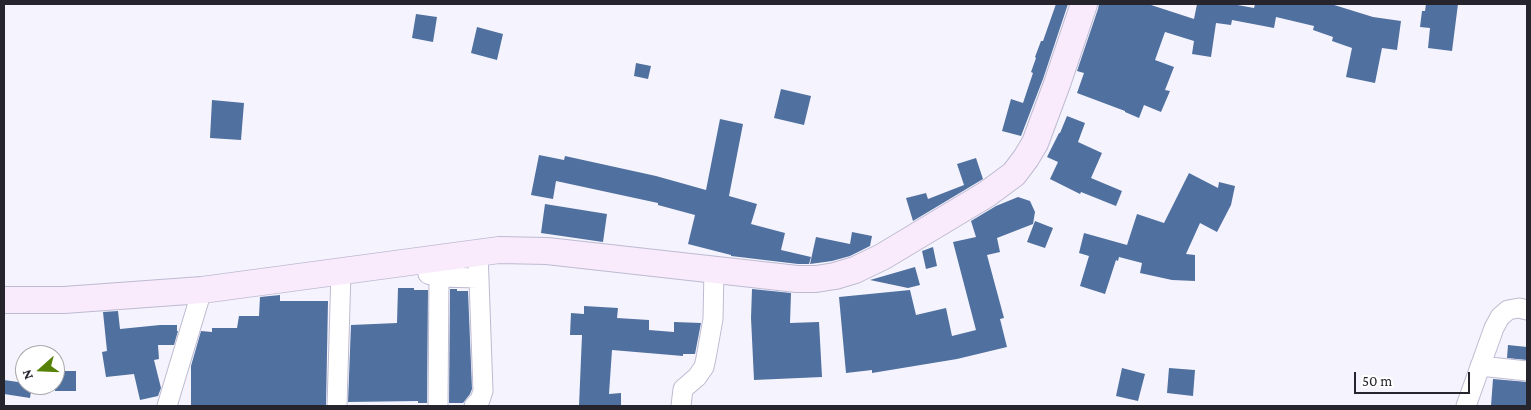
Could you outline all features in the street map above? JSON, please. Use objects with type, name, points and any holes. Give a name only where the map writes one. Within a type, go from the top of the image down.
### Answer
[{"type":"street","points":[[4,300],[64,300],[202,290],[499,250],[547,252],[797,279],[836,276],[855,270],[882,257],[987,194],[1014,174],[1035,143],[1084,4]]},
{"type":"street","points":[[474,406],[480,400],[483,392],[478,252]]},
{"type":"street","points":[[413,262],[427,273],[439,277],[479,278]]},
{"type":"street","points":[[681,406],[683,389],[704,368],[713,319],[714,270]]},
{"type":"street","points":[[337,406],[342,272]]},
{"type":"street","points":[[438,406],[439,277]]},
{"type":"street","points":[[167,406],[202,290]]},
{"type":"street","points":[[1466,406],[1494,328],[1500,317],[1508,310],[1519,308],[1527,310]]},
{"type":"street","points":[[1480,366],[1527,370]]},
{"type":"building","points":[[1056,4],[1068,4],[1043,79],[1021,136],[1002,131],[1011,99],[1023,103],[1033,73],[1031,72],[1035,57],[1041,41],[1043,41]]},
{"type":"building","points":[[1099,4],[1148,4],[1194,19],[1197,4],[1232,4],[1254,8],[1255,4],[1331,4],[1373,17],[1401,21],[1397,50],[1382,48],[1375,83],[1346,77],[1352,48],[1332,41],[1333,37],[1313,30],[1314,26],[1276,17],[1274,28],[1232,20],[1231,25],[1216,23],[1211,57],[1192,54],[1194,41],[1165,32],[1155,60],[1174,67],[1165,90],[1170,91],[1161,112],[1144,105],[1139,118],[1077,93],[1084,73],[1077,71]]},
{"type":"building","points":[[1426,4],[1458,4],[1452,51],[1428,48],[1430,28],[1420,27],[1422,11],[1425,11]]},
{"type":"building","points":[[416,14],[437,17],[433,42],[412,38]]},
{"type":"building","points":[[477,27],[503,34],[497,60],[471,53]]},
{"type":"building","points":[[636,63],[651,66],[648,79],[634,76]]},
{"type":"building","points":[[781,89],[811,96],[804,125],[774,118]]},
{"type":"building","points":[[212,100],[244,103],[241,140],[210,138]]},
{"type":"building","points":[[1067,116],[1085,123],[1078,142],[1102,153],[1091,178],[1122,191],[1116,206],[1081,192],[1080,194],[1050,179],[1058,162],[1047,157]]},
{"type":"building","points":[[720,119],[743,124],[729,196],[757,204],[751,224],[785,233],[781,250],[811,257],[809,264],[731,256],[688,244],[695,215],[658,205],[658,203],[556,181],[553,199],[531,195],[539,155],[564,160],[565,156],[656,176],[706,190]]},
{"type":"building","points":[[976,158],[983,179],[913,221],[906,198],[926,193],[928,199],[964,185],[957,164]]},
{"type":"building","points":[[1189,173],[1218,188],[1219,182],[1235,186],[1231,205],[1217,232],[1200,223],[1186,254],[1195,255],[1195,281],[1172,280],[1140,273],[1142,263],[1119,257],[1118,261],[1116,260],[1105,294],[1080,286],[1089,256],[1079,253],[1084,233],[1127,245],[1137,214],[1164,223]]},
{"type":"building","points":[[1018,197],[1030,201],[1035,212],[1033,224],[997,238],[1000,252],[987,255],[1004,318],[1000,319],[1007,347],[957,359],[872,373],[872,370],[846,373],[839,297],[910,290],[916,315],[946,308],[952,336],[976,330],[953,242],[976,237],[971,221],[996,206]]},
{"type":"building","points":[[545,204],[607,214],[603,242],[541,233]]},
{"type":"building","points":[[1035,221],[1053,228],[1045,248],[1027,242]]},
{"type":"building","points":[[852,232],[872,236],[870,246],[850,256],[810,264],[816,237],[850,244]]},
{"type":"building","points":[[933,247],[937,266],[926,269],[922,251]]},
{"type":"building","points":[[915,267],[920,285],[908,288],[870,280]]},
{"type":"building","points":[[398,288],[428,290],[427,403],[418,403],[418,401],[348,402],[351,325],[397,323]]},
{"type":"building","points":[[450,289],[468,291],[472,389],[463,403],[449,403]]},
{"type":"building","points":[[752,289],[791,293],[790,323],[819,322],[822,377],[754,380],[751,318]]},
{"type":"building","points":[[280,295],[280,301],[328,301],[326,406],[191,406],[191,366],[201,331],[212,332],[212,328],[237,328],[239,316],[259,316],[260,297]]},
{"type":"building","points":[[584,306],[618,308],[617,318],[649,320],[649,330],[674,332],[674,322],[701,323],[695,354],[683,354],[683,356],[612,350],[609,394],[621,393],[621,406],[579,406],[582,335],[570,335],[571,313],[584,314]]},
{"type":"building","points":[[118,311],[120,329],[177,325],[178,331],[174,345],[158,345],[159,359],[154,360],[161,388],[158,396],[140,400],[134,374],[106,377],[102,352],[107,351],[103,312]]},
{"type":"building","points":[[1508,345],[1527,347],[1527,360],[1507,358]]},
{"type":"building","points":[[1122,368],[1145,374],[1138,401],[1116,396]]},
{"type":"building","points":[[1169,368],[1195,370],[1193,396],[1167,393]]},
{"type":"building","points":[[65,371],[76,371],[76,391],[65,391]]},
{"type":"building","points":[[1493,379],[1527,382],[1527,406],[1491,406]]},
{"type":"building","points":[[4,380],[15,382],[15,395],[30,395],[30,398],[4,394]]}]
